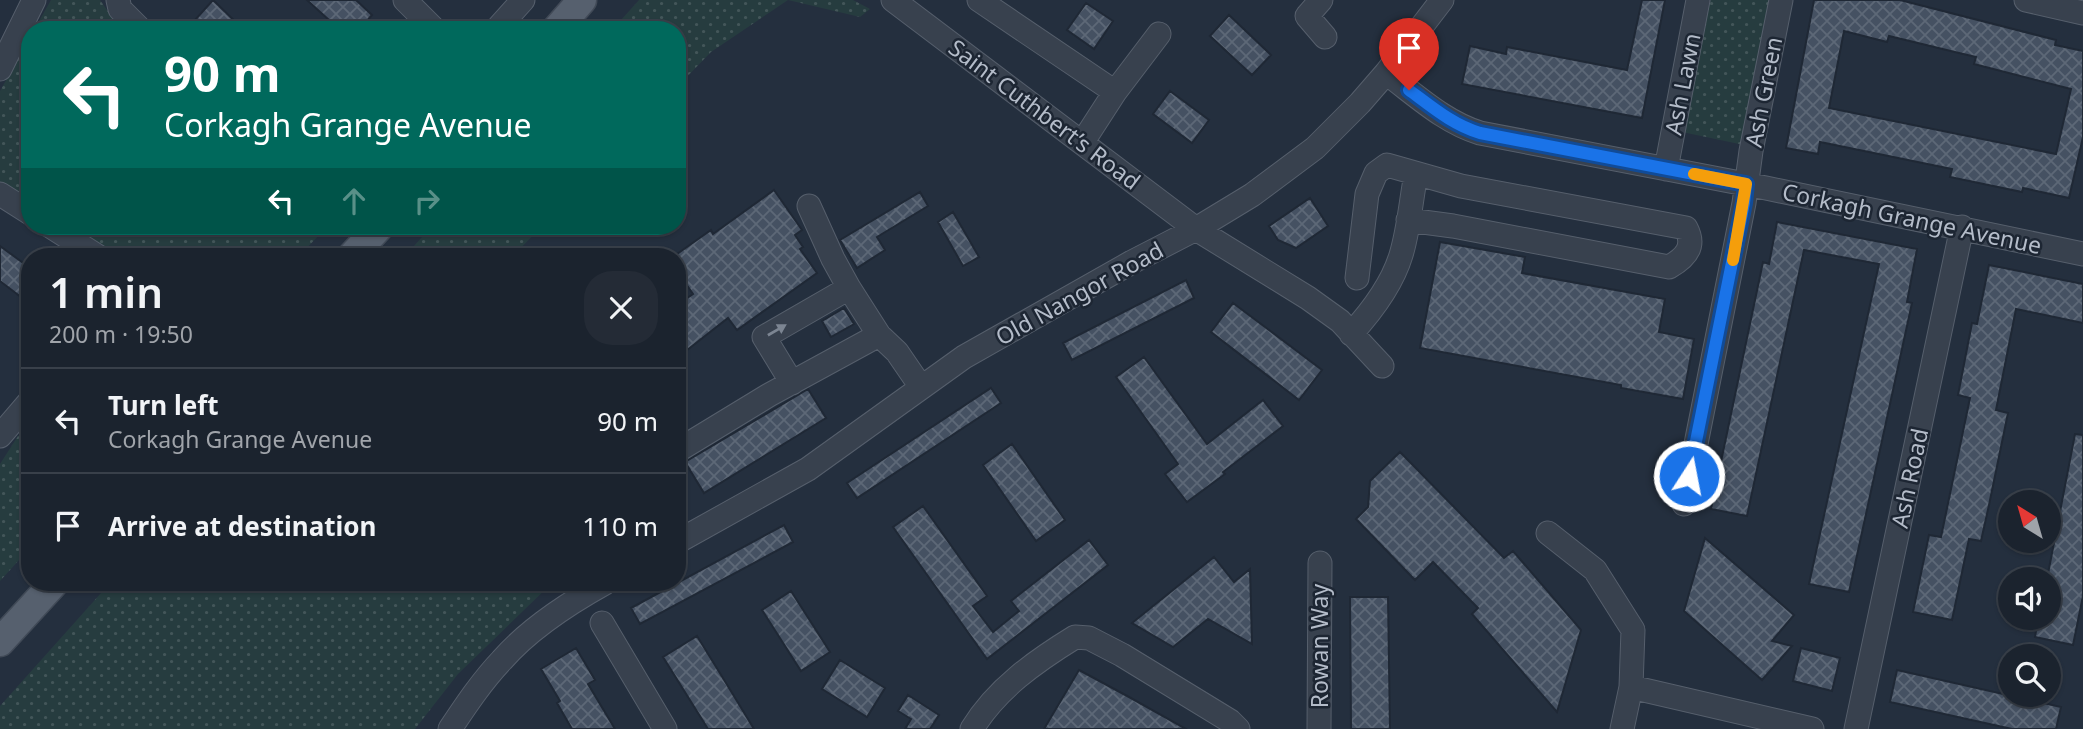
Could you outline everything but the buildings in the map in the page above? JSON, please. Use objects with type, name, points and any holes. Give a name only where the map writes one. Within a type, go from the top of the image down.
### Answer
[{"type":"main road","points":[[564,21],[582,0]]},
{"type":"main road","points":[[359,248],[372,235]]},
{"type":"main road","points":[[0,642],[47,591]]},
{"type":"street","points":[[24,21],[34,0]]},
{"type":"street","points":[[118,0],[120,9],[132,21]]},
{"type":"street","points":[[405,0],[426,21]]},
{"type":"street","points":[[504,21],[523,0]]},
{"type":"street","name":"Saint Cuthbert’s Road","points":[[893,0],[1196,229],[1308,298],[1340,321],[1382,366]]},
{"type":"street","points":[[979,0],[1115,92]]},
{"type":"street","points":[[1321,0],[1307,16],[1325,37]]},
{"type":"street","name":"Old Nangor Road","points":[[686,537],[808,469],[964,357],[1196,229],[1252,195],[1315,148],[1360,103],[1442,0]]},
{"type":"street","name":"Ash Lawn","points":[[1666,169],[1698,0]]},
{"type":"street","name":"Ash Green","points":[[1684,504],[1781,0]]},
{"type":"street","points":[[2026,0],[2083,13]]},
{"type":"street","points":[[0,69],[21,26]]},
{"type":"street","points":[[1082,143],[1115,92],[1159,34]]},
{"type":"street","name":"Corkagh Grange Avenue","points":[[1386,73],[1464,128],[1962,227],[2083,254]]},
{"type":"street","points":[[1357,278],[1367,194],[1376,173],[1387,165],[1461,186],[1686,228],[1690,236],[1690,247],[1683,259],[1669,267],[1408,220]]},
{"type":"street","points":[[1351,334],[1369,315],[1383,294],[1401,256],[1416,174]]},
{"type":"street","points":[[0,194],[21,207]]},
{"type":"street","points":[[809,206],[849,288],[879,335],[897,352],[922,387]]},
{"type":"street","name":"Ash Road","points":[[1856,729],[1962,227]]},
{"type":"street","points":[[64,235],[85,248]]},
{"type":"street","points":[[792,383],[764,337],[849,288]]},
{"type":"street","points":[[686,447],[879,335]]},
{"type":"street","points":[[0,436],[21,412]]},
{"type":"street","points":[[1548,533],[1595,570],[1633,631],[1631,687],[1622,729]]},
{"type":"street","name":"Rowan Way","points":[[1319,729],[1320,563]]},
{"type":"street","points":[[450,729],[503,659],[540,626],[590,591]]},
{"type":"street","points":[[601,623],[665,729]]},
{"type":"street","points":[[972,729],[984,709],[1004,689],[1075,636],[1089,638],[1122,655],[1230,721],[1238,729]]},
{"type":"street","points":[[1631,687],[1812,729]]},
{"type":"green space","points":[[51,0],[100,0],[115,21],[39,21]]},
{"type":"green space","points":[[639,0],[788,0],[711,52],[686,78],[686,21],[620,21]]},
{"type":"green space","points":[[788,0],[853,0],[870,9],[860,17]]},
{"type":"green space","points":[[1707,0],[1772,0],[1744,145],[1682,132]]},
{"type":"green space","points":[[21,53],[21,196],[0,182],[0,91]]},
{"type":"green space","points":[[78,235],[319,235],[307,248],[97,248]]},
{"type":"green space","points":[[424,235],[533,235],[521,248],[412,248]]},
{"type":"green space","points":[[21,433],[21,558],[0,581],[0,464]]},
{"type":"green space","points":[[103,591],[544,591],[458,674],[415,729],[0,729],[0,706]]},
{"type":"slow traffic","points":[[1694,174],[1746,184],[1733,260]]},
{"type":"route","points":[[1409,90],[1450,120],[1480,133],[1746,184],[1689,476]]}]
